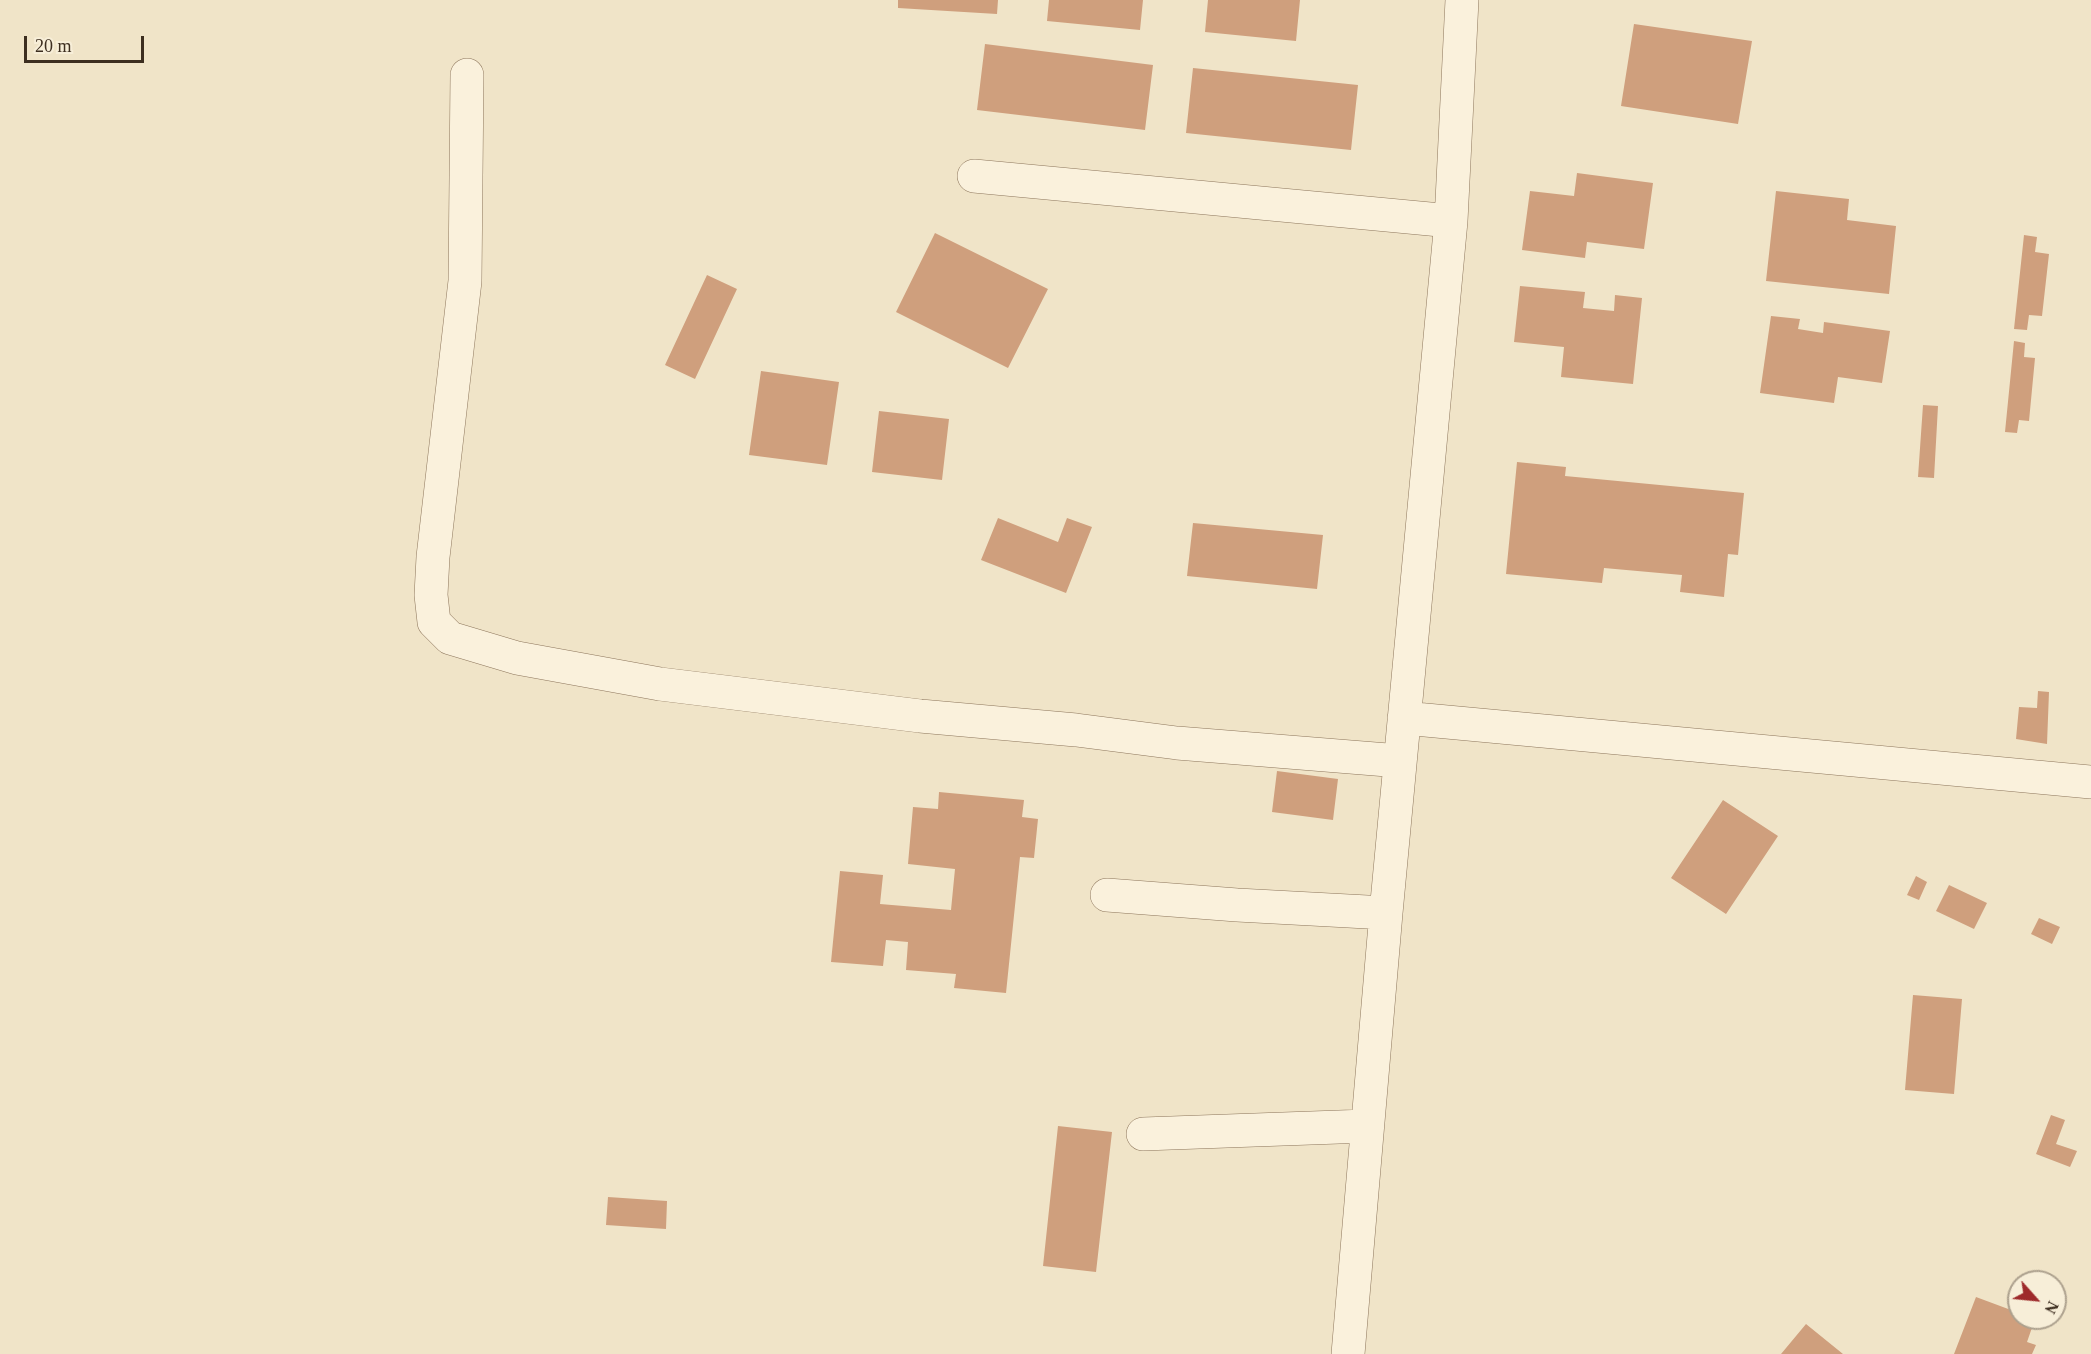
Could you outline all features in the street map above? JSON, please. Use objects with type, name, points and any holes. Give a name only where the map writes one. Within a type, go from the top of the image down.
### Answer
[{"type":"street","points":[[1348,1354],[1386,913],[1451,221],[1462,0]]},
{"type":"street","points":[[467,75],[465,281],[433,557],[431,595],[434,622],[450,638],[517,658],[660,684],[920,716],[1076,730],[1177,743],[1400,761]]},
{"type":"street","points":[[974,176],[1451,221]]},
{"type":"street","points":[[1404,718],[2091,782]]},
{"type":"street","points":[[1107,895],[1386,913]]},
{"type":"street","points":[[1143,1134],[1367,1126]]},
{"type":"building","points":[[898,0],[998,0],[997,14],[898,8]]},
{"type":"building","points":[[1049,0],[1143,0],[1140,30],[1047,21]]},
{"type":"building","points":[[1208,0],[1300,0],[1296,41],[1205,32]]},
{"type":"building","points":[[1634,24],[1752,41],[1738,124],[1621,106]]},
{"type":"building","points":[[985,44],[1153,65],[1145,130],[977,110]]},
{"type":"building","points":[[1193,68],[1358,85],[1351,150],[1186,133]]},
{"type":"building","points":[[1577,173],[1653,183],[1644,249],[1587,242],[1585,258],[1522,250],[1530,191],[1574,196]]},
{"type":"building","points":[[1776,191],[1849,199],[1847,220],[1896,226],[1889,294],[1766,281]]},
{"type":"building","points":[[935,233],[1048,289],[1008,368],[896,312]]},
{"type":"building","points":[[2024,235],[2037,237],[2035,252],[2049,254],[2042,316],[2029,315],[2027,330],[2014,329]]},
{"type":"building","points":[[707,275],[737,289],[695,379],[665,365]]},
{"type":"building","points":[[1520,286],[1585,292],[1583,308],[1614,311],[1615,295],[1642,298],[1633,384],[1561,377],[1564,347],[1514,342]]},
{"type":"building","points":[[1771,316],[1800,319],[1798,329],[1823,333],[1824,322],[1890,331],[1882,383],[1838,377],[1834,403],[1760,393]]},
{"type":"building","points":[[2014,341],[2025,343],[2024,357],[2035,358],[2029,421],[2019,420],[2017,433],[2005,432]]},
{"type":"building","points":[[761,371],[839,382],[827,465],[749,455]]},
{"type":"building","points":[[1923,405],[1938,406],[1934,478],[1918,477]]},
{"type":"building","points":[[879,411],[949,419],[942,480],[872,472]]},
{"type":"building","points":[[1517,462],[1566,467],[1565,476],[1744,493],[1738,555],[1728,554],[1724,597],[1680,592],[1682,575],[1604,568],[1602,583],[1506,574]]},
{"type":"building","points":[[998,518],[1058,542],[1067,518],[1092,527],[1066,593],[981,560]]},
{"type":"building","points":[[1193,523],[1323,535],[1317,589],[1187,576]]},
{"type":"building","points":[[2038,691],[2049,692],[2047,744],[2016,739],[2019,707],[2037,708]]},
{"type":"building","points":[[1277,771],[1338,779],[1333,820],[1272,812]]},
{"type":"building","points":[[939,792],[1024,800],[1022,817],[1038,819],[1034,858],[1020,857],[1006,993],[954,988],[956,974],[906,970],[908,942],[886,940],[883,966],[831,962],[840,871],[883,875],[880,904],[951,910],[955,869],[908,864],[913,807],[938,809]]},
{"type":"building","points":[[1723,800],[1778,836],[1726,914],[1671,878]]},
{"type":"building","points":[[1916,876],[1927,882],[1919,900],[1907,895]]},
{"type":"building","points":[[1949,885],[1987,903],[1974,929],[1936,911]]},
{"type":"building","points":[[2039,918],[2060,927],[2052,944],[2031,934]]},
{"type":"building","points":[[1913,995],[1962,999],[1954,1094],[1905,1090]]},
{"type":"building","points":[[2051,1115],[2065,1120],[2056,1144],[2077,1151],[2070,1167],[2036,1154]]},
{"type":"building","points":[[1058,1126],[1112,1132],[1096,1272],[1043,1266]]},
{"type":"building","points":[[608,1197],[667,1201],[666,1229],[606,1225]]},
{"type":"building","points":[[1976,1297],[2007,1309],[2007,1330],[2031,1330],[2027,1342],[2036,1345],[2032,1354],[1954,1354]]},
{"type":"building","points":[[1806,1324],[1843,1354],[1781,1354]]}]
